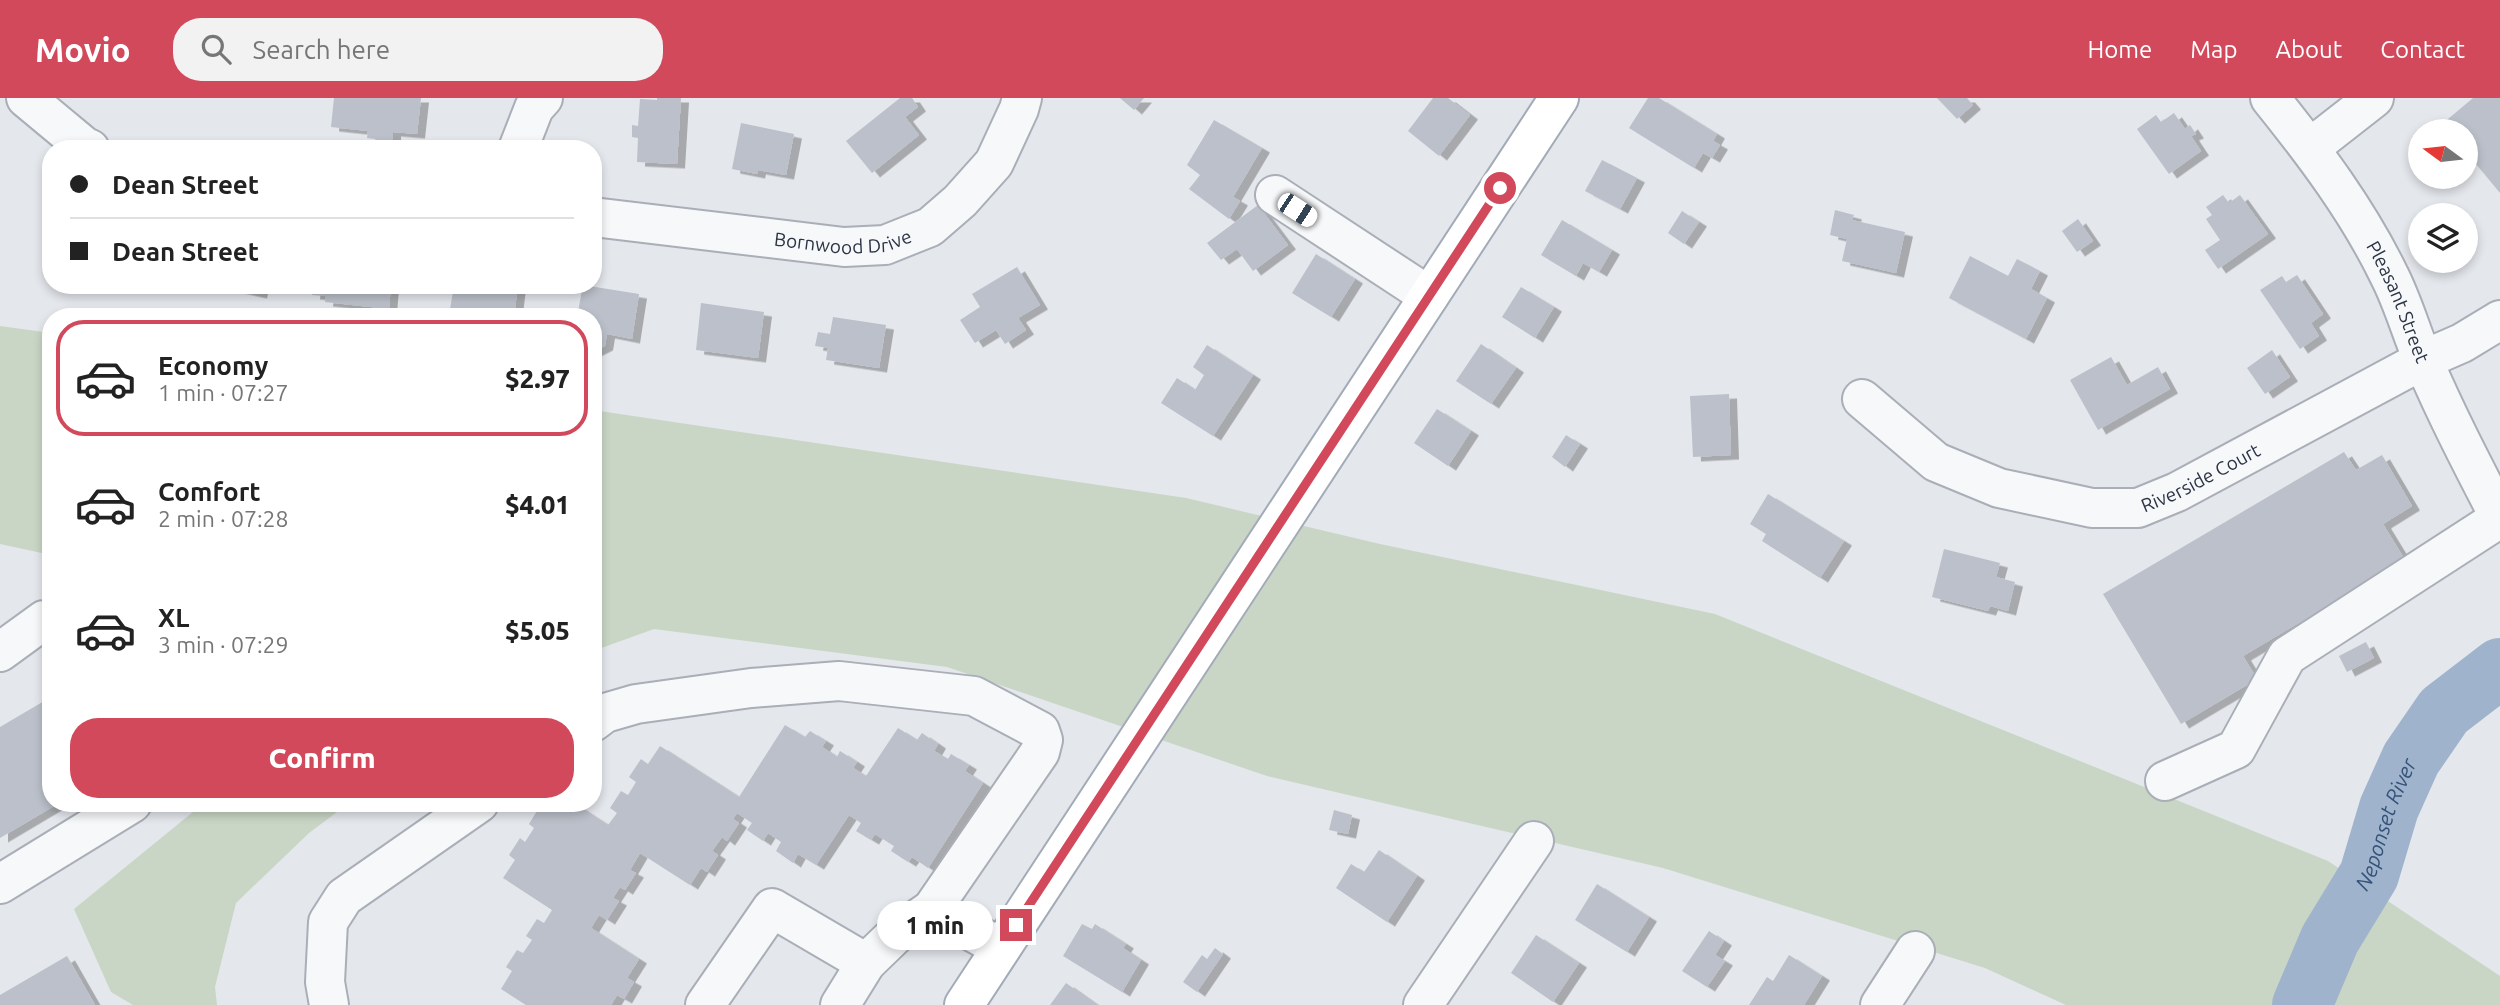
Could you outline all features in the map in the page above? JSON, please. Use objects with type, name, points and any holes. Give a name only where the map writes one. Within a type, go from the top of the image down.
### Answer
[{"type":"main road","points":[[964,1005],[1559,98]]},
{"type":"street","points":[[522,140],[534,108],[543,98]]},
{"type":"street","name":"Bornwood Drive","points":[[602,218],[844,247],[885,245],[930,227],[960,201],[994,163],[1023,98]]},
{"type":"street","name":"Pleasant Street","points":[[2270,98],[2310,148],[2356,215],[2390,277],[2460,442],[2500,518]]},
{"type":"street","points":[[2310,148],[2374,98]]},
{"type":"street","points":[[43,104],[78,140]]},
{"type":"street","points":[[1275,195],[1429,296]]},
{"type":"street","name":"Riverside Court","points":[[1862,400],[1936,462],[1999,488],[2092,508],[2138,508],[2177,492],[2423,360],[2462,343],[2500,320]]},
{"type":"street","points":[[2165,781],[2236,749],[2287,656],[2500,518]]},
{"type":"street","points":[[0,652],[42,621]]},
{"type":"street","points":[[602,715],[636,704],[751,688],[839,681],[974,696],[1040,731],[1043,740],[1040,752],[932,909],[896,934],[866,963],[840,1005]]},
{"type":"street","points":[[0,884],[117,812]]},
{"type":"street","points":[[329,1005],[325,982],[328,922],[344,897],[466,812]]},
{"type":"street","points":[[1423,1005],[1534,841]]},
{"type":"street","points":[[705,1005],[772,908],[866,963]]},
{"type":"street","points":[[932,909],[1001,948]]},
{"type":"street","points":[[1880,1005],[1915,951]]},
{"type":"green space","points":[[0,326],[42,332],[42,553],[0,544]]},
{"type":"green space","points":[[602,411],[1186,498],[1380,544],[1715,614],[2328,861],[2500,976],[2500,1005],[2066,1005],[1985,968],[1663,868],[1267,776],[947,667],[654,629],[602,648]]},
{"type":"green space","points":[[193,812],[337,812],[309,833],[236,903],[215,987],[217,1005],[133,1005],[111,992],[74,909]]},
{"type":"building","points":[[334,98],[421,98],[417,134],[393,132],[393,140],[384,140],[367,138],[368,131],[331,127]]},
{"type":"building","points":[[681,98],[677,164],[637,162],[638,138],[632,137],[632,125],[638,126],[640,99]]},
{"type":"building","points":[[900,98],[912,98],[918,107],[905,117],[919,135],[872,173],[846,141]]},
{"type":"building","points":[[1120,98],[1144,98],[1134,110]]},
{"type":"building","points":[[1433,98],[1448,98],[1470,115],[1439,156],[1408,131]]},
{"type":"building","points":[[1648,98],[1659,98],[1717,134],[1713,141],[1720,145],[1712,158],[1703,153],[1694,168],[1629,128]]},
{"type":"building","points":[[1937,98],[1967,98],[1973,105],[1957,119]]},
{"type":"building","points":[[2473,98],[2500,98],[2500,193],[2478,166],[2478,119],[2448,119]]},
{"type":"building","points":[[2174,113],[2185,129],[2190,125],[2196,134],[2191,136],[2201,151],[2169,174],[2137,129],[2156,115],[2161,122]]},
{"type":"building","points":[[1214,120],[1262,148],[1233,197],[1240,201],[1229,219],[1189,189],[1200,175],[1187,165]]},
{"type":"building","points":[[741,123],[794,134],[786,175],[758,170],[757,174],[732,169]]},
{"type":"building","points":[[1602,160],[1637,178],[1620,209],[1585,191]]},
{"type":"building","points":[[2223,195],[2229,203],[2240,195],[2268,234],[2218,269],[2205,250],[2220,240],[2206,219],[2212,215],[2206,207]]},
{"type":"building","points":[[1258,205],[1288,245],[1253,271],[1237,249],[1221,260],[1207,243]]},
{"type":"building","points":[[1835,210],[1854,215],[1852,220],[1905,232],[1896,273],[1842,261],[1847,239],[1830,235]]},
{"type":"building","points":[[1682,211],[1699,222],[1684,244],[1668,233]]},
{"type":"building","points":[[2078,219],[2093,241],[2077,252],[2062,231]]},
{"type":"building","points":[[1562,220],[1612,250],[1599,272],[1583,263],[1576,276],[1541,255]]},
{"type":"building","points":[[1316,254],[1355,279],[1331,317],[1292,293]]},
{"type":"building","points":[[1970,256],[2008,276],[2017,259],[2040,271],[2031,289],[2047,298],[2026,339],[1949,298]]},
{"type":"building","points":[[1017,267],[1040,305],[1018,318],[1026,330],[1005,344],[996,330],[975,343],[960,320],[980,307],[972,294]]},
{"type":"building","points":[[2297,275],[2323,314],[2311,323],[2319,336],[2300,349],[2260,290],[2282,276],[2286,282]]},
{"type":"building","points":[[1521,287],[1554,307],[1535,338],[1502,317]]},
{"type":"building","points":[[602,288],[639,294],[632,339],[607,334],[605,346],[602,348],[602,308],[579,308],[581,294],[602,294]]},
{"type":"building","points":[[390,294],[389,308],[325,302],[326,296],[312,295]]},
{"type":"building","points":[[453,294],[517,294],[515,308],[450,308]]},
{"type":"building","points":[[701,303],[764,312],[758,358],[696,350]]},
{"type":"building","points":[[833,317],[886,325],[879,368],[826,360],[828,348],[815,346],[818,332],[830,334]]},
{"type":"building","points":[[1481,344],[1516,368],[1491,404],[1456,381]]},
{"type":"building","points":[[1207,345],[1253,375],[1213,436],[1161,403],[1177,378],[1195,390],[1204,375],[1193,367]]},
{"type":"building","points":[[2272,350],[2290,377],[2265,394],[2247,368]]},
{"type":"building","points":[[2111,357],[2127,385],[2158,367],[2170,389],[2098,430],[2070,380]]},
{"type":"building","points":[[1729,394],[1731,455],[1693,457],[1690,396]]},
{"type":"building","points":[[1437,409],[1471,431],[1448,466],[1414,443]]},
{"type":"building","points":[[1566,435],[1580,444],[1565,467],[1552,457]]},
{"type":"building","points":[[2344,452],[2356,470],[2382,455],[2412,506],[2383,524],[2405,560],[2243,656],[2257,679],[2181,724],[2103,594]]},
{"type":"building","points":[[1768,494],[1844,541],[1820,578],[1762,541],[1766,534],[1750,524]]},
{"type":"building","points":[[1944,549],[2000,563],[1996,577],[2015,582],[2008,611],[1990,606],[1988,611],[1932,597]]},
{"type":"building","points":[[2366,642],[2374,658],[2347,672],[2339,656]]},
{"type":"building","points":[[42,702],[44,812],[0,838],[0,727]]},
{"type":"building","points":[[785,725],[805,737],[810,731],[826,741],[822,747],[837,757],[840,751],[857,762],[853,768],[866,776],[898,728],[917,740],[922,733],[938,744],[934,751],[948,759],[951,754],[969,765],[965,771],[983,783],[928,868],[912,857],[908,862],[891,851],[894,846],[875,834],[871,840],[856,831],[861,823],[849,815],[816,865],[798,854],[793,863],[776,851],[781,842],[768,833],[763,841],[747,830],[752,823],[737,813],[733,819],[739,823],[727,841],[722,837],[712,851],[718,855],[707,872],[701,868],[690,885],[640,853],[630,870],[636,873],[625,890],[620,887],[613,898],[619,901],[607,920],[599,915],[591,928],[639,959],[627,978],[634,982],[624,999],[617,995],[611,1005],[526,1005],[501,989],[512,971],[506,967],[517,950],[523,953],[532,940],[526,936],[537,919],[544,923],[552,910],[503,878],[515,860],[509,855],[520,838],[525,842],[534,828],[529,824],[536,812],[588,812],[608,825],[617,813],[610,808],[621,791],[628,795],[636,782],[629,777],[641,759],[648,764],[660,746],[739,797]]},
{"type":"building","points":[[1334,810],[1352,815],[1348,834],[1329,830]]},
{"type":"building","points":[[1379,850],[1417,876],[1387,922],[1336,888],[1351,864],[1364,872]]},
{"type":"building","points":[[1597,884],[1649,917],[1627,952],[1575,920]]},
{"type":"building","points":[[1082,924],[1092,929],[1095,924],[1126,944],[1123,948],[1141,960],[1122,992],[1063,956]]},
{"type":"building","points":[[1709,931],[1724,941],[1715,955],[1725,961],[1707,987],[1682,971]]},
{"type":"building","points":[[1536,935],[1579,963],[1553,1002],[1511,973]]},
{"type":"building","points":[[1215,948],[1223,954],[1197,992],[1183,982],[1202,955],[1207,959]]},
{"type":"building","points":[[1789,955],[1822,976],[1804,1005],[1749,1005],[1767,977],[1773,981]]},
{"type":"building","points":[[67,956],[95,1005],[0,1005],[0,995]]},
{"type":"building","points":[[1066,983],[1097,1005],[1050,1005]]},
{"type":"waterway","name":"Neponset River","points":[[2302,1005],[2330,939],[2369,875],[2389,808],[2411,759],[2444,711],[2500,668]]},
{"type":"route","points":[[1016,925],[1500,188]]}]
